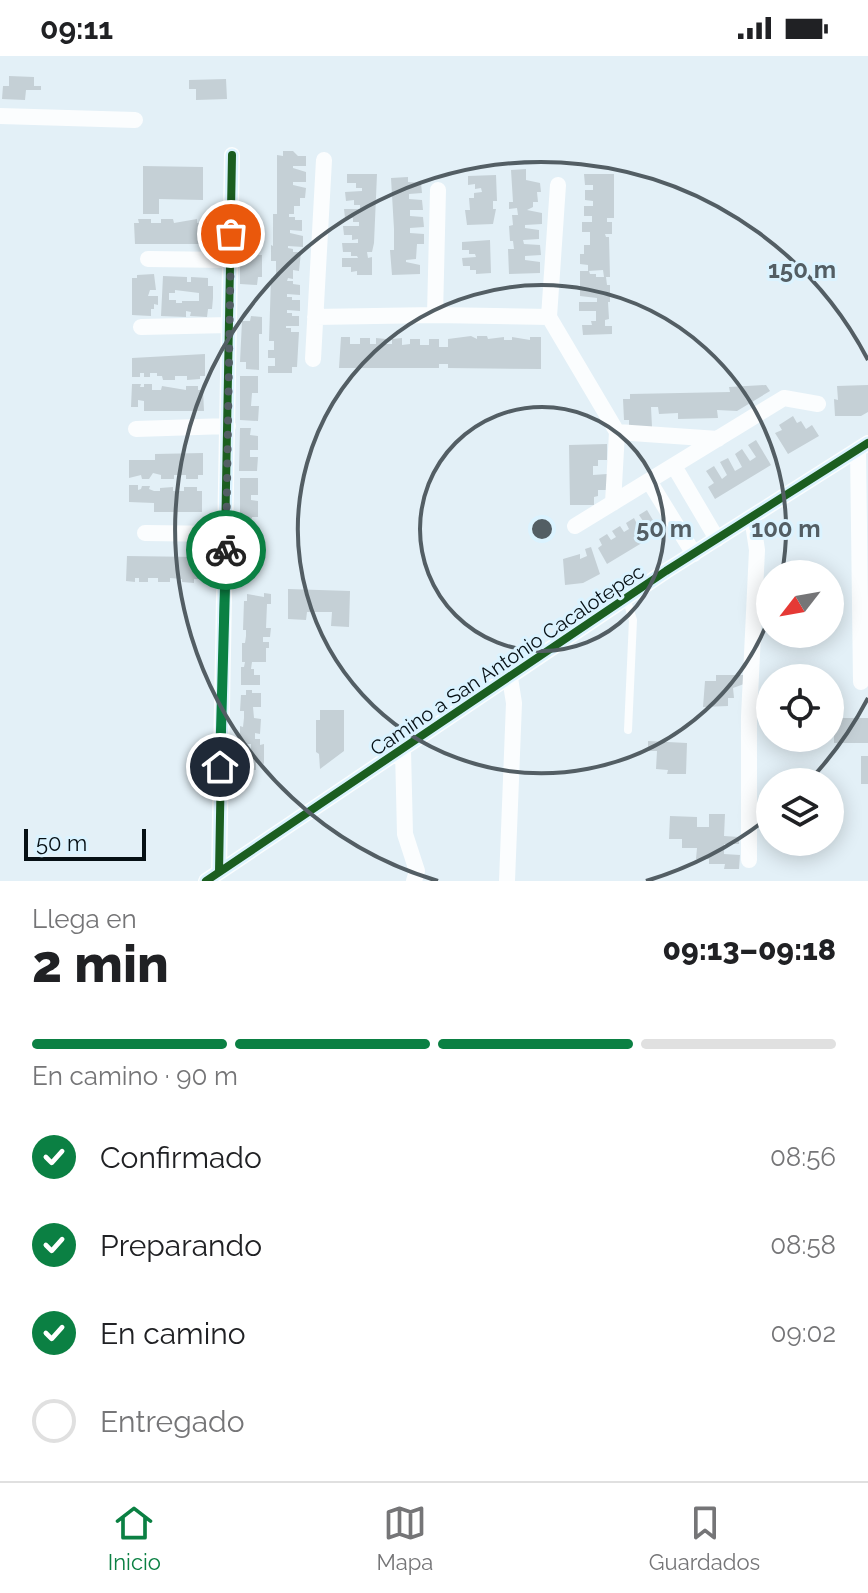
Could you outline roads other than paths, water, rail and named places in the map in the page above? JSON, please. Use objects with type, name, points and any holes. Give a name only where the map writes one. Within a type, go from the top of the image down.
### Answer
[{"type":"street","points":[[0,116],[135,120]]},
{"type":"street","points":[[212,877],[227,534],[232,155]]},
{"type":"street","points":[[313,359],[324,160]]},
{"type":"street","points":[[558,185],[549,317],[617,432],[613,503]]},
{"type":"street","points":[[435,315],[438,190]]},
{"type":"street","points":[[148,259],[231,260]]},
{"type":"street","points":[[315,317],[549,317]]},
{"type":"street","points":[[141,327],[229,325]]},
{"type":"street","points":[[575,526],[784,398],[818,404]]},
{"type":"street","points":[[136,429],[228,426]]},
{"type":"street","points":[[617,432],[718,439]]},
{"type":"street","points":[[861,682],[863,446]]},
{"type":"street","name":"Camino a San Antonio Cacalotepec","points":[[212,877],[626,598],[863,446]]},
{"type":"street","points":[[674,466],[717,539]]},
{"type":"street","points":[[649,481],[694,554]]},
{"type":"street","points":[[749,860],[749,717],[757,550],[752,517]]},
{"type":"street","points":[[145,533],[227,534]]},
{"type":"street","points":[[507,881],[514,703],[510,678]]},
{"type":"street","points":[[403,750],[405,834],[417,871],[414,881]]},
{"type":"lane","points":[[626,598],[633,620],[628,730]]}]
